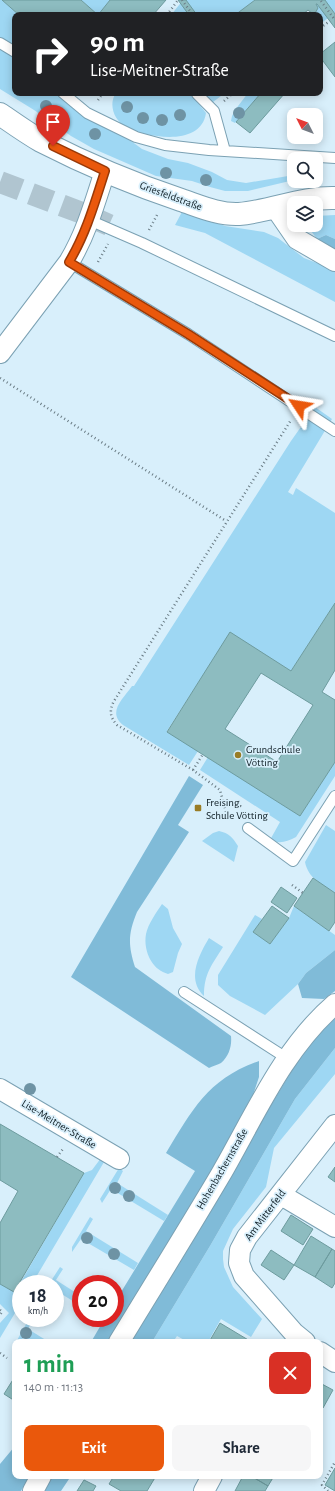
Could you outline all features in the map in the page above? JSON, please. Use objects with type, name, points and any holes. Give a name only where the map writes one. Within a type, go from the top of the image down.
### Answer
[{"type":"street","name":"Griesfeldstraße","points":[[0,114],[40,140],[105,171],[171,197],[207,209],[239,214],[302,201],[320,198],[335,198]]},
{"type":"street","points":[[0,353],[69,262],[77,249],[89,220],[105,171]]},
{"type":"street","points":[[275,207],[297,239],[335,261]]},
{"type":"street","name":"Hohenbachernstraße","points":[[121,1339],[221,1173],[274,1080],[320,1016],[335,1004]]},
{"type":"street","name":"Lise-Meitner-Straße","points":[[0,1089],[119,1159]]},
{"type":"street","name":"Am Mitterfeld","points":[[296,1339],[244,1276],[239,1263],[240,1250],[247,1237],[335,1126]]},
{"type":"street","points":[[280,1195],[335,1227]]},
{"type":"street","points":[[323,1354],[335,1362]]},
{"type":"street","points":[[34,1491],[40,1479]]},
{"type":"street","points":[[204,1491],[210,1479]]},
{"type":"lane","points":[[0,42],[12,50]]},
{"type":"lane","points":[[67,96],[87,113],[136,137],[165,145],[335,158]]},
{"type":"lane","points":[[199,96],[214,111],[224,150]]},
{"type":"lane","points":[[89,220],[142,243],[335,336]]},
{"type":"lane","points":[[69,262],[188,334],[335,431]]},
{"type":"lane","points":[[248,828],[293,861],[335,796]]},
{"type":"lane","points":[[184,992],[288,1059]]},
{"type":"path","points":[[168,12],[178,0]]},
{"type":"path","points":[[182,0],[191,12]]},
{"type":"path","points":[[321,1],[335,20]]},
{"type":"path","points":[[323,26],[330,21]]},
{"type":"path","points":[[142,243],[159,210]]},
{"type":"path","points":[[96,264],[115,231]]},
{"type":"path","points":[[0,378],[226,521]]},
{"type":"path","points":[[226,812],[220,790],[193,770],[118,725],[111,718],[110,711],[114,701],[299,406]]},
{"type":"path","points":[[193,770],[203,754]]},
{"type":"path","points":[[292,885],[303,893]]},
{"type":"path","points":[[57,1157],[61,1151]]},
{"type":"path","points":[[0,1310],[2,1312],[0,1315]]},
{"type":"path","points":[[0,1353],[7,1358]]},
{"type":"path","points":[[328,1491],[322,1486],[335,1462]]},
{"type":"shaded area","points":[[0,0],[2,0],[16,12],[12,12],[12,96],[72,96],[80,110],[127,138],[142,149],[168,159],[188,163],[212,172],[227,180],[246,183],[287,176],[287,182],[248,191],[225,191],[192,181],[156,176],[94,149],[71,136],[34,110],[0,89]]},
{"type":"shaded area","points":[[81,0],[110,0],[100,12],[95,12]]},
{"type":"shaded area","points":[[183,0],[255,0],[239,12],[173,12]]},
{"type":"shaded area","points":[[322,0],[335,0],[335,13],[323,22],[323,12],[316,12],[318,8],[316,4]]},
{"type":"shaded area","points":[[192,96],[206,113],[202,124],[194,131],[184,135],[172,137],[147,134],[126,127],[118,121],[112,107],[114,97]]},
{"type":"shaded area","points":[[205,96],[221,96],[213,102]]},
{"type":"shaded area","points":[[246,96],[258,96],[235,123],[231,121],[235,110]]},
{"type":"shaded area","points":[[183,210],[225,226],[264,232],[278,238],[304,258],[335,270],[335,302],[205,233],[175,225]]},
{"type":"shaded area","points":[[335,215],[335,239],[326,235],[317,239],[312,232],[323,232],[323,216]]},
{"type":"shaded area","points":[[326,235],[335,239],[335,253],[317,239]]},
{"type":"shaded area","points":[[315,407],[332,419],[288,492],[293,495],[296,488],[335,513],[335,603],[291,671],[230,633],[167,731],[198,751],[189,765],[123,725],[118,720],[116,710],[132,686],[134,686],[291,441]]},
{"type":"shaded area","points":[[208,757],[300,816],[335,762],[335,776],[296,837],[286,841],[277,842],[270,840],[280,822],[200,770]]},
{"type":"shaded area","points":[[189,776],[203,785],[178,825],[189,832],[137,912],[132,927],[130,946],[135,967],[231,1036],[231,1043],[226,1057],[221,1063],[209,1068],[71,977]]},
{"type":"shaded area","points":[[326,825],[335,831],[335,893],[312,877],[305,862]]},
{"type":"shaded area","points":[[219,831],[230,836],[238,846],[234,862],[202,841],[213,833]]},
{"type":"shaded area","points":[[162,904],[168,909],[173,928],[182,944],[173,972],[168,974],[162,972],[153,964],[147,953],[145,940],[148,926]]},
{"type":"shaded area","points":[[294,906],[335,935],[335,950],[306,973],[298,984],[265,1015],[230,996],[218,985],[218,975],[255,915],[262,919],[254,932],[270,944],[289,918]]},
{"type":"shaded area","points":[[209,938],[223,947],[207,975],[204,996],[196,982],[195,975],[198,959]]},
{"type":"shaded area","points":[[335,950],[335,991],[324,999],[302,998],[298,984],[306,973]]},
{"type":"shaded area","points":[[335,1016],[335,1048],[295,1099],[210,1246],[154,1339],[130,1339],[300,1057],[313,1039]]},
{"type":"shaded area","points":[[335,1048],[335,1074],[274,1148],[266,1187],[233,1229],[223,1251],[224,1267],[233,1287],[262,1319],[251,1337],[221,1319],[210,1339],[182,1339],[177,1336],[175,1339],[154,1339],[210,1246],[295,1099]]},
{"type":"shaded area","points":[[259,1061],[259,1077],[252,1098],[190,1214],[124,1318],[124,1287],[195,1171],[166,1153],[194,1109],[214,1086],[241,1068]]},
{"type":"shaded area","points":[[101,1158],[104,1162],[37,1275],[25,1275],[84,1173],[92,1170]]},
{"type":"shaded area","points":[[119,1168],[123,1171],[117,1183],[168,1215],[164,1221],[111,1189],[102,1203],[100,1199]]},
{"type":"shaded area","points":[[90,1217],[93,1219],[86,1231],[138,1263],[134,1270],[81,1239],[72,1252],[72,1247]]},
{"type":"shaded area","points":[[60,1267],[63,1269],[59,1275],[55,1275]]},
{"type":"shaded area","points":[[0,1284],[12,1290],[12,1318],[0,1338],[0,1323],[9,1313],[0,1304]]},
{"type":"shaded area","points":[[64,1285],[72,1290],[72,1300],[64,1296]]},
{"type":"shaded area","points":[[24,1327],[29,1327],[28,1329],[44,1339],[23,1338],[18,1339]]},
{"type":"shaded area","points":[[100,1327],[118,1327],[111,1339],[93,1339]]},
{"type":"shaded area","points":[[12,1450],[12,1479],[27,1479],[21,1491],[0,1491],[0,1464]]},
{"type":"shaded area","points":[[49,1479],[69,1479],[61,1491],[43,1491]]},
{"type":"building","points":[[2,0],[81,0],[95,12],[16,12]]},
{"type":"building","points":[[110,0],[166,0],[156,12],[100,12]]},
{"type":"building","points":[[178,0],[186,0],[195,12],[187,12]]},
{"type":"building","points":[[255,0],[325,0],[335,14],[335,28],[317,4],[318,8],[316,12],[310,12],[308,10],[306,12],[239,12]]},
{"type":"building","points":[[335,42],[335,77],[323,61],[323,52]]},
{"type":"building","points":[[258,96],[282,96],[250,133],[236,122]]},
{"type":"building","points":[[335,603],[335,670],[322,692],[335,700],[335,762],[300,816],[167,732],[230,632],[291,671]],"holes":[[[261,673],[313,705],[277,762],[225,729]]]},
{"type":"building","points":[[313,878],[335,893],[335,922],[329,931],[294,906]]},
{"type":"building","points":[[281,887],[297,898],[287,913],[271,902]]},
{"type":"building","points":[[272,906],[289,918],[270,944],[253,932]]},
{"type":"building","points":[[0,1124],[84,1173],[24,1275],[12,1275],[12,1291],[0,1284],[0,1223],[18,1191],[0,1180]]},
{"type":"building","points":[[335,1167],[335,1182],[328,1177]]},
{"type":"building","points":[[291,1215],[313,1229],[303,1245],[281,1231]]},
{"type":"building","points":[[311,1236],[332,1249],[315,1277],[294,1265]]},
{"type":"building","points":[[332,1249],[335,1251],[335,1283],[332,1288],[315,1277]]},
{"type":"building","points":[[271,1250],[294,1265],[284,1280],[261,1265]]},
{"type":"building","points":[[220,1323],[247,1339],[211,1339]]},
{"type":"building","points":[[12,1381],[12,1399],[4,1394]]},
{"type":"building","points":[[323,1385],[333,1390],[323,1408]]},
{"type":"building","points":[[335,1468],[335,1491],[325,1485]]},
{"type":"building","points":[[112,1479],[154,1479],[147,1491],[121,1491],[109,1484]]},
{"type":"building","points":[[241,1479],[256,1479],[268,1486],[265,1491],[235,1491]]},
{"type":"building","points":[[256,1479],[272,1479],[268,1486]]},
{"type":"building","points":[[84,1480],[96,1486],[93,1491],[77,1491]]},
{"type":"tunnel","points":[[0,182],[82,213],[109,225]]},
{"type":"place","name":"Grundschule Vötting","points":[[238,755]]},
{"type":"place","name":"Freising, Schule Vötting","points":[[198,808]]},
{"type":"route","points":[[53,146],[105,171],[89,220],[77,249],[69,262],[188,334],[299,406]]}]
